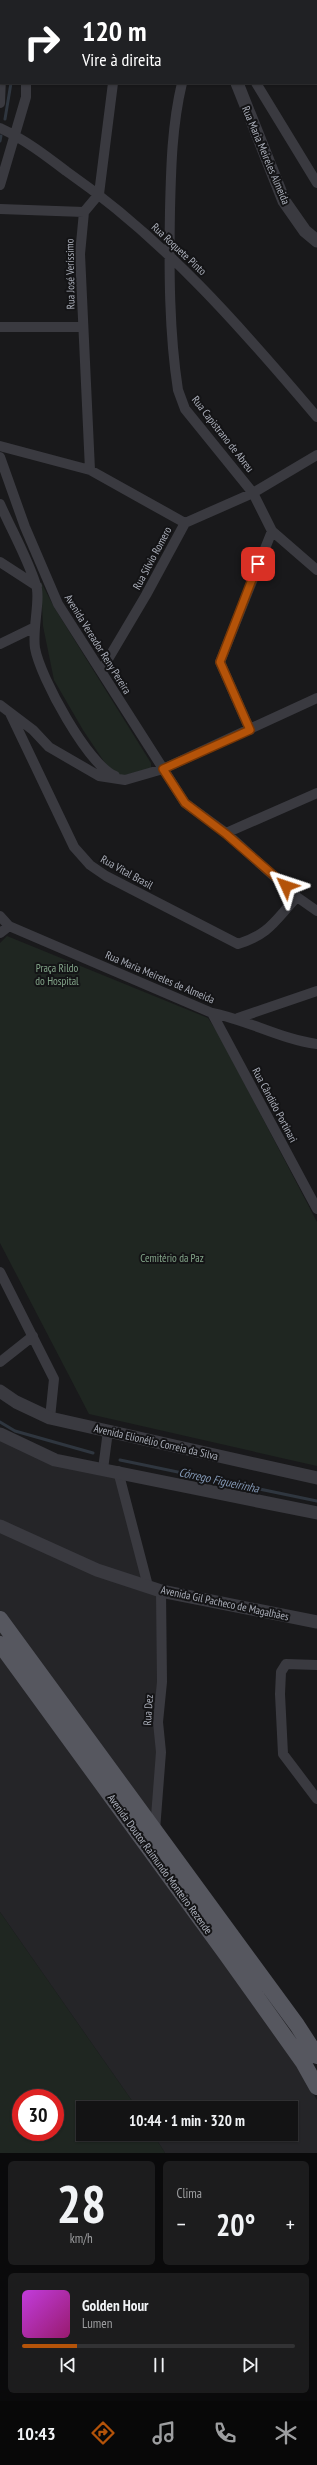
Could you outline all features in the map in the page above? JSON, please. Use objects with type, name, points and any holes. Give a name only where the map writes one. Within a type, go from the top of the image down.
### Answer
[{"type":"main road","name":"Avenida Doutor Raimundo Monteiro Rezende","points":[[0,1619],[155,1830],[317,2056]]},
{"type":"main road","name":"Avenida Doutor Raimundo Monteiro Rezende","points":[[0,1644],[242,1976],[303,2062],[317,2087]]},
{"type":"street","points":[[0,103],[1,84]]},
{"type":"street","points":[[0,185],[16,136],[26,97],[26,84]]},
{"type":"street","points":[[0,209],[84,212],[99,194],[113,84]]},
{"type":"street","name":"Rua Capistrano de Abreu","points":[[182,84],[174,123],[172,149],[169,255],[176,374],[182,403],[253,493],[272,531]]},
{"type":"street","name":"Rua Maria Meireles Almeida","points":[[237,84],[284,201],[305,231],[317,241]]},
{"type":"street","points":[[257,84],[317,183]]},
{"type":"street","name":"Rua Roquete Pinto","points":[[0,128],[16,136],[99,194],[169,255],[241,327],[317,417]]},
{"type":"street","name":"Rua José Veríssimo","points":[[84,212],[80,254],[90,470]]},
{"type":"street","points":[[0,327],[83,327]]},
{"type":"street","points":[[0,446],[90,470],[185,523]]},
{"type":"street","name":"Rua Sílvio Romero","points":[[101,671],[146,596],[185,523],[253,493],[317,455]]},
{"type":"street","name":"Avenida Vereador Reny Pereira","points":[[0,457],[25,527],[58,604],[185,803],[226,834],[297,897],[317,912]]},
{"type":"street","points":[[0,504],[37,586],[33,628],[35,649],[43,671],[70,726],[105,772],[125,780]]},
{"type":"street","points":[[250,730],[220,662],[272,531],[317,570]]},
{"type":"street","points":[[0,562],[37,586]]},
{"type":"street","points":[[0,644],[33,628]]},
{"type":"street","points":[[0,705],[33,730],[49,747],[99,776],[125,780],[163,769],[317,698]]},
{"type":"street","name":"Rua Vital Brasil","points":[[10,713],[74,847],[90,865],[106,876],[238,944],[257,938],[270,928],[297,897]]},
{"type":"street","points":[[226,834],[317,793]]},
{"type":"street","name":"Rua Maria Meireles de Almeida","points":[[0,916],[9,926],[212,1013],[238,1018],[297,1041],[317,1044]]},
{"type":"street","points":[[0,933],[9,926]]},
{"type":"street","points":[[238,1018],[317,991]]},
{"type":"street","name":"Rua Cândido Portinari","points":[[212,1013],[317,1209]]},
{"type":"street","points":[[0,1272],[54,1379],[50,1418]]},
{"type":"street","points":[[0,1362],[33,1336]]},
{"type":"street","name":"Avenida Elionélio Correia da Silva","points":[[0,1391],[16,1402],[50,1418],[317,1478]]},
{"type":"street","points":[[103,1469],[108,1431]]},
{"type":"street","points":[[0,1434],[55,1460],[118,1471],[317,1512]]},
{"type":"street","points":[[118,1471],[148,1586]]},
{"type":"street","name":"Avenida Gil Pacheco de Magalhães","points":[[0,1526],[97,1570],[161,1591],[317,1622]]},
{"type":"street","name":"Rua Dez","points":[[155,1830],[161,1752],[158,1722],[162,1682],[161,1591]]},
{"type":"street","points":[[317,1665],[286,1664],[281,1672],[280,1694],[284,1754],[317,1799]]},
{"type":"shaded area","points":[[0,1435],[18,1445],[118,1472],[148,1586],[161,1591],[155,1829],[317,2100],[317,2153],[165,2153],[157,2141],[298,2141],[298,2101],[132,2101],[0,1912]]},
{"type":"green space","points":[[41,582],[54,607],[151,763],[151,768],[123,776],[109,769],[83,730],[54,680],[43,626]]},
{"type":"green space","name":"Cemitério da Paz","points":[[7,936],[208,1018],[219,1035],[317,1222],[317,1466],[89,1414],[0,1243],[0,943]]},
{"type":"green space","points":[[0,1912],[132,2101],[76,2101],[76,2141],[157,2141],[165,2153],[0,2153]]},
{"type":"waterway","points":[[5,119],[11,84]]},
{"type":"waterway","points":[[0,141],[1,136]]},
{"type":"waterway","name":"Córrego Figueirinha","points":[[0,1422],[15,1431],[93,1453]]},
{"type":"waterway","name":"Córrego Figueirinha","points":[[120,1460],[317,1501]]},
{"type":"route","points":[[258,564],[220,662],[250,730],[163,769],[185,803],[226,834],[286,886]]},
{"type":"park label","name":"Praça Rildo do Hospital","points":[[57,974]]}]
